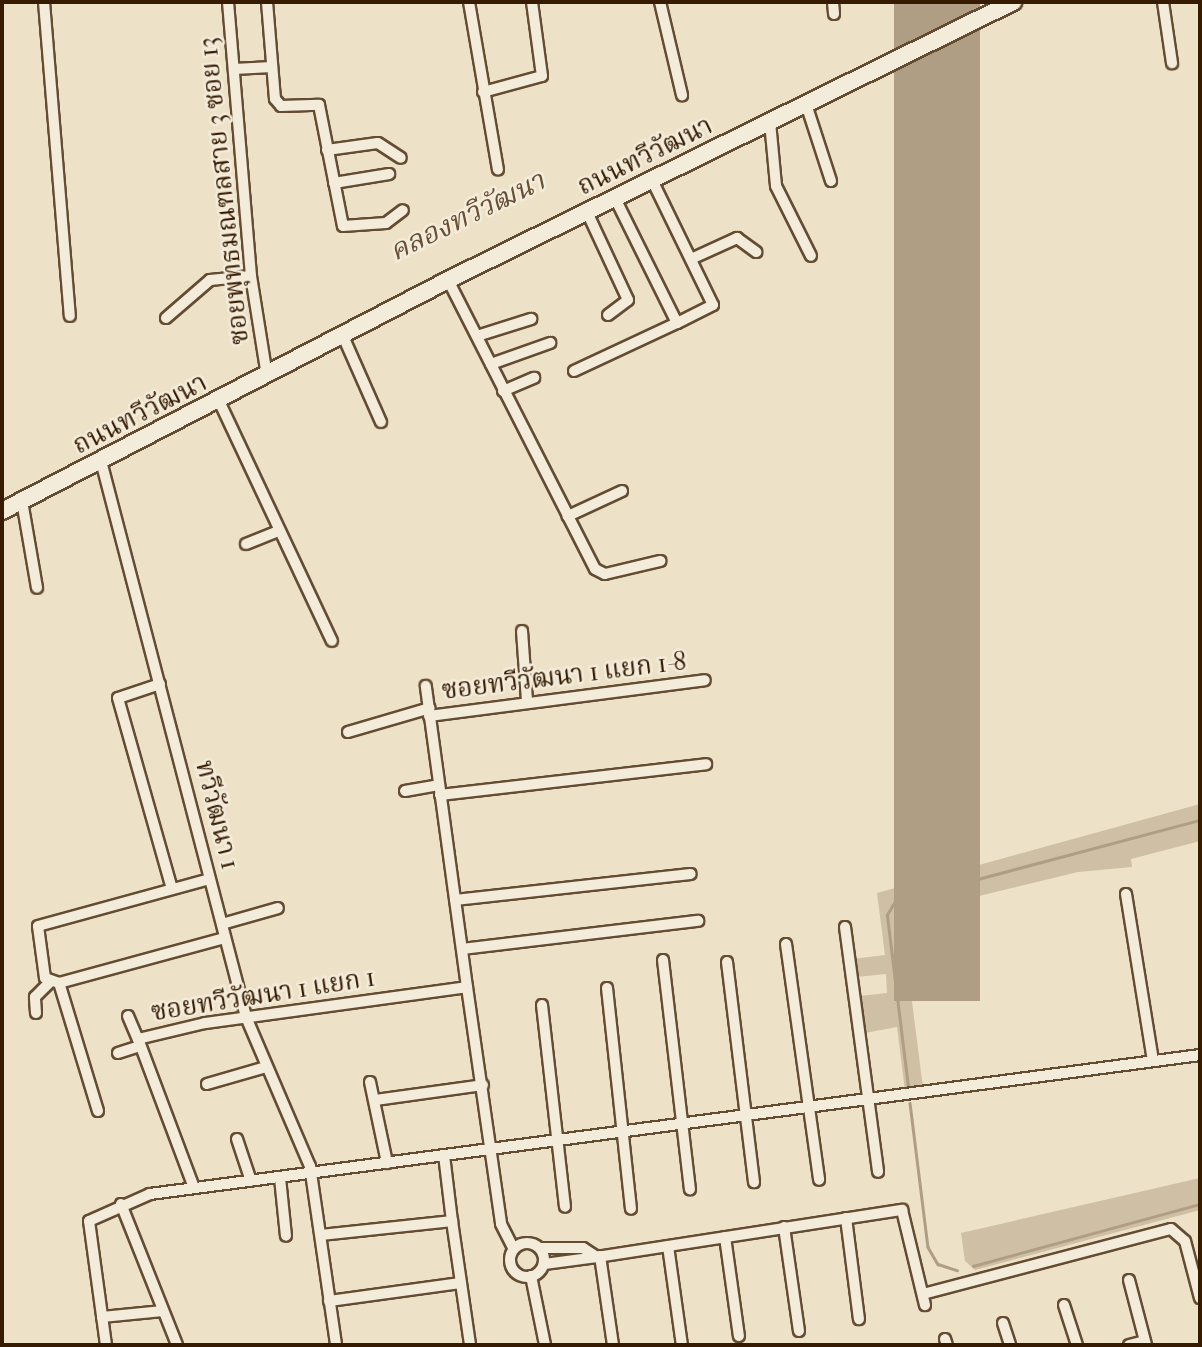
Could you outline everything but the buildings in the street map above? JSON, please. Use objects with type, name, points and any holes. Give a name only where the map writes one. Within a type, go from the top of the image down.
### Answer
[{"type":"main road","name":"ถนนทวีวัฒนา","points":[[2,511],[219,401],[266,368],[343,336],[448,280],[1013,2]]},
{"type":"street","points":[[44,2],[70,316]]},
{"type":"street","name":"ซอยพุทธมณฑลสาย 3 ซอย 13","points":[[228,2],[251,276],[266,368]]},
{"type":"street","points":[[267,2],[277,103],[319,105],[345,228],[386,223],[403,210]]},
{"type":"street","points":[[469,2],[498,170]]},
{"type":"street","points":[[483,92],[542,76],[532,2]]},
{"type":"street","points":[[660,2],[682,95]]},
{"type":"street","points":[[833,2],[834,14]]},
{"type":"street","points":[[1163,2],[1172,63]]},
{"type":"street","points":[[234,69],[272,67]]},
{"type":"street","points":[[806,104],[831,181]]},
{"type":"street","points":[[770,122],[776,187],[811,256]]},
{"type":"street","points":[[327,150],[378,143],[401,158]]},
{"type":"street","points":[[334,183],[389,174]]},
{"type":"street","points":[[574,371],[713,305],[652,180]]},
{"type":"street","points":[[615,198],[677,323]]},
{"type":"street","points":[[587,212],[628,300],[608,315]]},
{"type":"street","points":[[691,259],[737,238],[757,252]]},
{"type":"street","points":[[166,318],[210,280],[251,276]]},
{"type":"street","points":[[448,280],[568,516],[601,573],[660,561]]},
{"type":"street","points":[[477,336],[531,319]]},
{"type":"street","points":[[343,336],[381,422]]},
{"type":"street","points":[[491,364],[550,343]]},
{"type":"street","points":[[503,391],[534,378]]},
{"type":"street","points":[[219,401],[332,641]]},
{"type":"street","name":"ทวีวัฒนา 1","points":[[101,461],[246,1017],[310,1173],[335,1345]]},
{"type":"street","points":[[568,516],[622,491]]},
{"type":"street","points":[[22,501],[37,588]]},
{"type":"street","points":[[246,544],[278,531]]},
{"type":"street","points":[[522,631],[527,701]]},
{"type":"street","name":"ซอยทวีวัฒนา 1 แยก 1-8","points":[[348,732],[429,712],[705,680]]},
{"type":"street","points":[[160,684],[118,698],[172,889]]},
{"type":"street","points":[[426,686],[500,1224],[514,1249],[512,1268],[531,1276]]},
{"type":"street","points":[[405,792],[706,764]]},
{"type":"street","points":[[455,900],[691,874]]},
{"type":"street","points":[[98,1111],[54,983],[38,926],[210,879]]},
{"type":"street","points":[[1126,894],[1153,1062]]},
{"type":"street","points":[[222,924],[278,908]]},
{"type":"street","points":[[462,949],[698,920]]},
{"type":"street","points":[[845,927],[878,1172]]},
{"type":"street","points":[[36,1013],[35,997],[54,983],[225,938]]},
{"type":"street","points":[[786,944],[819,1180]]},
{"type":"street","points":[[663,960],[690,1189]]},
{"type":"street","points":[[727,962],[754,1182]]},
{"type":"street","name":"ซอยทวีวัฒนา 1 แยก 1","points":[[193,1185],[139,1042],[246,1017],[467,986]]},
{"type":"street","points":[[607,988],[631,1209]]},
{"type":"street","points":[[542,1005],[565,1208]]},
{"type":"street","points":[[118,1053],[139,1042],[128,1016]]},
{"type":"street","points":[[106,1345],[88,1226],[91,1216],[121,1204],[193,1185],[280,1178],[444,1155],[490,1153],[556,1140],[1200,1055]]},
{"type":"street","points":[[206,1084],[266,1067]]},
{"type":"street","points":[[370,1082],[387,1163]]},
{"type":"street","points":[[374,1100],[483,1085]]},
{"type":"street","points":[[237,1139],[251,1181]]},
{"type":"street","points":[[444,1155],[470,1345]]},
{"type":"street","points":[[280,1178],[286,1236]]},
{"type":"street","points":[[121,1204],[177,1345]]},
{"type":"street","points":[[531,1276],[544,1264],[902,1210],[924,1299],[1171,1229],[1185,1241],[1200,1298]]},
{"type":"street","points":[[846,1218],[859,1319]]},
{"type":"street","points":[[321,1236],[452,1221]]},
{"type":"street","points":[[784,1227],[799,1331]]},
{"type":"street","points":[[725,1237],[739,1336]]},
{"type":"street","points":[[514,1249],[525,1242],[540,1248],[583,1248],[599,1257]]},
{"type":"street","points":[[668,1246],[682,1345]]},
{"type":"street","points":[[540,1248],[544,1264]]},
{"type":"street","points":[[599,1257],[613,1345]]},
{"type":"street","points":[[531,1276],[545,1345]]},
{"type":"street","points":[[1129,1280],[1146,1343],[1129,1345]]},
{"type":"street","points":[[329,1301],[461,1283]]},
{"type":"street","points":[[1064,1305],[1077,1345]]},
{"type":"street","points":[[102,1317],[163,1311]]},
{"type":"street","points":[[1003,1323],[1010,1345]]},
{"type":"shaded area","points":[[894,2],[980,2],[980,1001],[894,1001]]},
{"type":"shaded area","points":[[1200,804],[1200,841],[1131,859],[1132,867],[1078,872],[901,915],[923,1088],[905,1091],[897,1027],[865,1033],[860,996],[887,993],[886,974],[856,977],[853,959],[885,955],[877,893]]},
{"type":"shaded area","points":[[1200,1178],[1200,1210],[975,1270],[965,1261],[961,1233]]},
{"type":"waterway","points":[[908,1087],[887,915],[895,901],[1200,820]]},
{"type":"waterway","points":[[910,1103],[928,1247],[938,1264],[957,1270]]},
{"type":"waterway","points":[[973,1266],[1200,1204]]},
{"type":"water label","name":"คลองทวีวัฒนา","points":[[467,216]]}]
